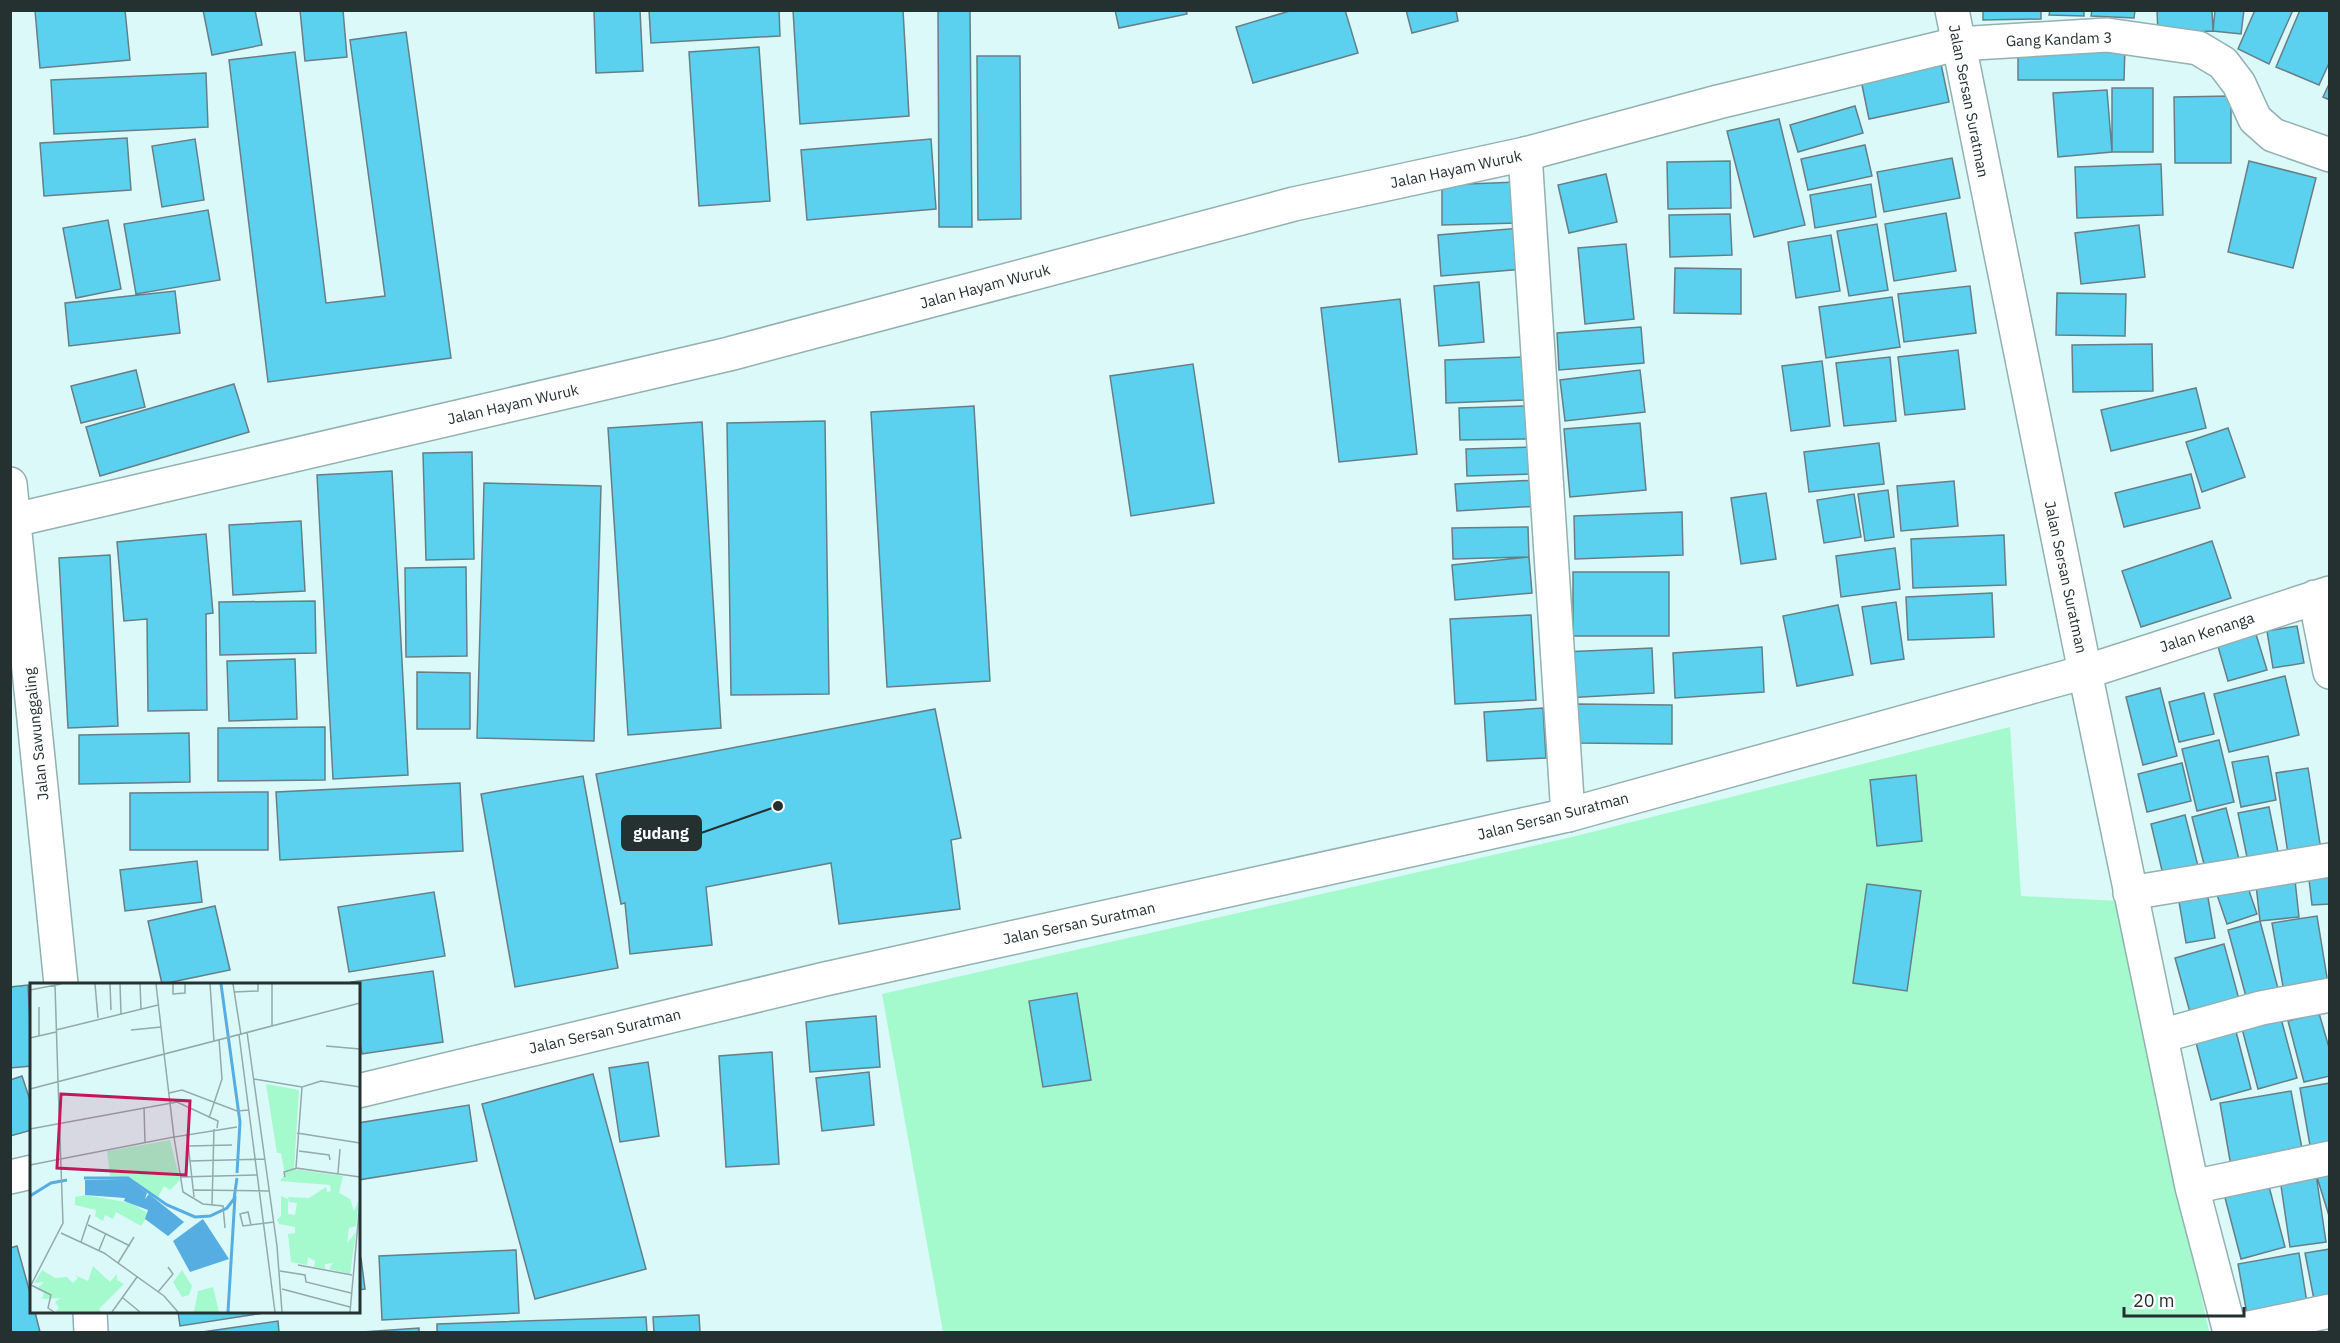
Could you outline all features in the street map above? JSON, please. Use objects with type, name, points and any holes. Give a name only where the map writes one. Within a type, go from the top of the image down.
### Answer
[{"type":"street","name":"Jalan Sersan Suratman","points":[[360,1091],[825,979],[1568,815],[2085,672],[1952,10]]},
{"type":"street","name":"Gang Kandam 3","points":[[1958,44],[2107,35],[2198,48],[2223,63],[2239,84],[2255,119],[2272,135],[2330,155]]},
{"type":"street","name":"Jalan Hayam Wuruk","points":[[12,520],[729,354],[1294,204],[1525,154],[1718,102],[1958,44]]},
{"type":"street","points":[[1525,154],[1568,815]]},
{"type":"street","name":"Jalan Sawunggaling","points":[[10,484],[61,983]]},
{"type":"street","points":[[2322,595],[2330,672]]},
{"type":"street","name":"Jalan Kenanga","points":[[2085,672],[2322,595]]},
{"type":"street","points":[[2085,672],[2192,1187],[2230,1332],[2330,1311]]},
{"type":"street","points":[[2130,893],[2330,860]]},
{"type":"street","points":[[2161,1036],[2261,1008],[2330,995]]},
{"type":"street","points":[[2192,1187],[2330,1158]]},
{"type":"street","points":[[10,1177],[30,1172]]},
{"type":"street","points":[[90,1313],[91,1332]]},
{"type":"green space","points":[[2010,727],[2021,896],[2119,901],[2209,1332],[943,1332],[882,994],[1572,837]]},
{"type":"building","points":[[35,10],[125,10],[130,60],[40,68]]},
{"type":"building","points":[[203,10],[255,10],[262,45],[212,55]]},
{"type":"building","points":[[300,10],[343,10],[347,57],[305,61]]},
{"type":"building","points":[[594,10],[640,10],[643,71],[596,73]]},
{"type":"building","points":[[649,10],[779,10],[780,36],[651,43]]},
{"type":"building","points":[[793,10],[903,10],[909,116],[800,124]]},
{"type":"building","points":[[938,10],[970,10],[972,227],[939,227]]},
{"type":"building","points":[[1115,10],[1186,10],[1187,14],[1119,28]]},
{"type":"building","points":[[1293,10],[1345,10],[1358,53],[1253,83],[1236,27]]},
{"type":"building","points":[[1406,10],[1456,10],[1458,21],[1412,33]]},
{"type":"building","points":[[1983,10],[2041,10],[2041,19],[1983,20]]},
{"type":"building","points":[[2050,10],[2084,10],[2084,16],[2049,15]]},
{"type":"building","points":[[2092,10],[2135,10],[2134,18],[2091,16]]},
{"type":"building","points":[[2157,10],[2212,10],[2213,31],[2158,34]]},
{"type":"building","points":[[2215,10],[2244,10],[2241,34],[2213,31]]},
{"type":"building","points":[[2255,10],[2293,10],[2269,64],[2238,49]]},
{"type":"building","points":[[2300,10],[2330,10],[2330,61],[2319,85],[2276,67]]},
{"type":"building","points":[[406,32],[451,358],[268,382],[229,60],[295,52],[326,303],[385,296],[350,40]]},
{"type":"building","points":[[2018,46],[2125,46],[2124,80],[2018,80]]},
{"type":"building","points":[[759,47],[770,201],[699,206],[689,52]]},
{"type":"building","points":[[977,56],[1020,56],[1021,219],[978,220]]},
{"type":"building","points":[[1941,64],[1949,102],[1869,119],[1861,80]]},
{"type":"building","points":[[206,73],[208,127],[54,134],[51,80]]},
{"type":"building","points":[[2330,82],[2330,100],[2323,97]]},
{"type":"building","points":[[2112,88],[2153,88],[2153,152],[2112,152]]},
{"type":"building","points":[[2107,90],[2112,152],[2058,157],[2053,93]]},
{"type":"building","points":[[2231,96],[2231,163],[2175,163],[2174,97]]},
{"type":"building","points":[[1855,106],[1863,133],[1798,152],[1790,125]]},
{"type":"building","points":[[1779,119],[1805,225],[1754,237],[1727,131]]},
{"type":"building","points":[[127,138],[131,190],[44,196],[40,143]]},
{"type":"building","points":[[195,139],[204,200],[162,207],[152,146]]},
{"type":"building","points":[[931,139],[936,209],[807,220],[801,150]]},
{"type":"building","points":[[1865,145],[1872,176],[1808,190],[1801,159]]},
{"type":"building","points":[[1952,158],[1960,198],[1884,212],[1877,172]]},
{"type":"building","points":[[1730,161],[1731,208],[1668,209],[1667,162]]},
{"type":"building","points":[[2249,161],[2316,178],[2293,268],[2228,252]]},
{"type":"building","points":[[2161,164],[2163,215],[2077,218],[2075,167]]},
{"type":"building","points":[[1606,174],[1617,222],[1569,233],[1558,185]]},
{"type":"building","points":[[1517,182],[1518,223],[1442,225],[1442,185]]},
{"type":"building","points":[[1871,184],[1876,217],[1815,228],[1810,195]]},
{"type":"building","points":[[208,210],[220,280],[136,294],[124,224]]},
{"type":"building","points":[[1946,213],[1956,271],[1894,281],[1885,224]]},
{"type":"building","points":[[1730,214],[1732,255],[1670,257],[1669,215]]},
{"type":"building","points":[[108,220],[121,289],[76,298],[63,228]]},
{"type":"building","points":[[1877,224],[1888,290],[1849,296],[1837,231]]},
{"type":"building","points":[[2139,225],[2145,277],[2081,284],[2075,233]]},
{"type":"building","points":[[1521,228],[1524,269],[1441,276],[1438,235]]},
{"type":"building","points":[[1831,235],[1840,291],[1796,298],[1788,242]]},
{"type":"building","points":[[1626,244],[1634,319],[1585,324],[1578,248]]},
{"type":"building","points":[[1675,268],[1741,269],[1741,314],[1674,313]]},
{"type":"building","points":[[1479,282],[1484,342],[1439,346],[1434,286]]},
{"type":"building","points":[[1970,286],[1976,333],[1904,342],[1898,294]]},
{"type":"building","points":[[175,291],[180,333],[69,346],[65,303]]},
{"type":"building","points":[[2057,293],[2126,294],[2125,336],[2056,335]]},
{"type":"building","points":[[1892,297],[1900,347],[1826,358],[1819,307]]},
{"type":"building","points":[[1400,299],[1417,454],[1339,462],[1321,308]]},
{"type":"building","points":[[1641,327],[1644,363],[1559,370],[1557,333]]},
{"type":"building","points":[[2152,344],[2153,391],[2073,392],[2072,345]]},
{"type":"building","points":[[1958,350],[1965,409],[1905,415],[1898,357]]},
{"type":"building","points":[[1524,357],[1525,400],[1446,403],[1445,360]]},
{"type":"building","points":[[1890,357],[1896,421],[1844,426],[1836,363]]},
{"type":"building","points":[[1822,361],[1830,426],[1791,431],[1782,366]]},
{"type":"building","points":[[1193,364],[1214,503],[1131,516],[1110,376]]},
{"type":"building","points":[[136,370],[145,407],[81,423],[71,386]]},
{"type":"building","points":[[1640,370],[1645,412],[1565,421],[1560,380]]},
{"type":"building","points":[[234,384],[249,432],[100,476],[86,427]]},
{"type":"building","points":[[2196,388],[2206,428],[2111,451],[2101,410]]},
{"type":"building","points":[[974,406],[990,681],[887,687],[871,412]]},
{"type":"building","points":[[1527,406],[1528,439],[1460,440],[1459,408]]},
{"type":"building","points":[[825,421],[829,694],[731,695],[727,423]]},
{"type":"building","points":[[702,422],[721,728],[628,735],[608,428]]},
{"type":"building","points":[[1640,423],[1646,490],[1570,497],[1564,429]]},
{"type":"building","points":[[2228,428],[2245,477],[2202,492],[2186,442]]},
{"type":"building","points":[[1879,443],[1884,484],[1809,492],[1804,452]]},
{"type":"building","points":[[1532,447],[1533,474],[1467,476],[1466,449]]},
{"type":"building","points":[[472,452],[474,559],[426,560],[423,453]]},
{"type":"building","points":[[392,471],[408,775],[333,779],[317,475]]},
{"type":"building","points":[[2191,474],[2200,508],[2124,527],[2115,493]]},
{"type":"building","points":[[1538,480],[1539,506],[1457,511],[1455,484]]},
{"type":"building","points":[[1954,481],[1958,526],[1901,531],[1897,486]]},
{"type":"building","points":[[484,483],[601,486],[594,741],[477,738]]},
{"type":"building","points":[[1888,490],[1894,537],[1865,541],[1858,494]]},
{"type":"building","points":[[1766,493],[1776,559],[1741,564],[1731,498]]},
{"type":"building","points":[[1854,494],[1861,537],[1824,543],[1817,500]]},
{"type":"building","points":[[1682,512],[1683,555],[1575,559],[1574,516]]},
{"type":"building","points":[[301,521],[305,591],[233,595],[229,525]]},
{"type":"building","points":[[1528,527],[1529,557],[1453,559],[1452,528]]},
{"type":"building","points":[[206,534],[213,613],[206,614],[207,710],[148,711],[147,619],[124,621],[117,542]]},
{"type":"building","points":[[2004,535],[2006,585],[1913,588],[1911,539]]},
{"type":"building","points":[[2212,541],[2231,598],[2141,627],[2122,571]]},
{"type":"building","points":[[1895,548],[1900,589],[1841,597],[1836,556]]},
{"type":"building","points":[[110,555],[118,726],[68,728],[59,558]]},
{"type":"building","points":[[1529,557],[1532,593],[1455,600],[1452,565]]},
{"type":"building","points":[[466,567],[467,656],[406,657],[405,568]]},
{"type":"building","points":[[1573,572],[1669,572],[1669,636],[1573,636]]},
{"type":"building","points":[[1992,593],[1994,637],[1908,640],[1906,597]]},
{"type":"building","points":[[315,601],[316,653],[220,655],[219,602]]},
{"type":"building","points":[[1896,602],[1904,659],[1871,664],[1862,607]]},
{"type":"building","points":[[1838,605],[1853,675],[1797,686],[1783,616]]},
{"type":"building","points":[[1531,615],[1536,700],[1455,704],[1450,619]]},
{"type":"building","points":[[2297,626],[2304,663],[2273,668],[2267,631]]},
{"type":"building","points":[[2255,631],[2267,670],[2228,681],[2217,643]]},
{"type":"building","points":[[1762,647],[1764,692],[1675,698],[1673,653]]},
{"type":"building","points":[[1652,648],[1654,693],[1565,698],[1563,652]]},
{"type":"building","points":[[295,659],[297,719],[229,721],[227,661]]},
{"type":"building","points":[[417,672],[470,673],[470,729],[417,729]]},
{"type":"building","points":[[2285,676],[2299,735],[2229,752],[2214,694]]},
{"type":"building","points":[[2160,688],[2177,756],[2143,765],[2126,697]]},
{"type":"building","points":[[2204,693],[2214,734],[2179,742],[2169,702]]},
{"type":"building","points":[[1576,704],[1672,705],[1672,744],[1576,743]]},
{"type":"building","points":[[1543,708],[1546,758],[1487,761],[1484,712]]},
{"type":"building","points":[[935,709],[961,838],[951,840],[960,909],[839,924],[831,863],[706,887],[712,945],[630,954],[625,903],[621,904],[596,774]]},
{"type":"building","points":[[325,727],[325,780],[218,781],[218,728]]},
{"type":"building","points":[[189,733],[190,782],[79,784],[79,735]]},
{"type":"building","points":[[2219,740],[2234,802],[2197,811],[2182,749]]},
{"type":"building","points":[[2268,756],[2276,800],[2241,807],[2232,762]]},
{"type":"building","points":[[2182,763],[2191,801],[2147,812],[2138,774]]},
{"type":"building","points":[[2308,768],[2322,856],[2289,861],[2276,773]]},
{"type":"building","points":[[1916,775],[1922,841],[1877,846],[1870,780]]},
{"type":"building","points":[[583,776],[618,968],[515,987],[481,794]]},
{"type":"building","points":[[460,783],[463,851],[280,860],[276,792]]},
{"type":"building","points":[[268,792],[268,850],[130,850],[130,793]]},
{"type":"building","points":[[2269,807],[2280,862],[2249,867],[2238,813]]},
{"type":"building","points":[[2226,808],[2241,867],[2207,876],[2192,817]]},
{"type":"building","points":[[2185,815],[2199,870],[2164,879],[2151,824]]},
{"type":"building","points":[[197,861],[202,902],[125,911],[120,870]]},
{"type":"building","points":[[2330,869],[2330,904],[2312,905],[2308,871]]},
{"type":"building","points":[[2294,871],[2299,917],[2260,921],[2255,876]]},
{"type":"building","points":[[2244,876],[2257,914],[2227,924],[2214,886]]},
{"type":"building","points":[[1867,884],[1921,891],[1907,991],[1853,983]]},
{"type":"building","points":[[2206,886],[2215,938],[2186,943],[2177,890]]},
{"type":"building","points":[[434,892],[445,956],[349,972],[338,907]]},
{"type":"building","points":[[215,906],[230,970],[162,983],[148,921]]},
{"type":"building","points":[[2317,916],[2329,990],[2285,998],[2272,923]]},
{"type":"building","points":[[2260,921],[2280,996],[2248,1004],[2228,930]]},
{"type":"building","points":[[2224,944],[2240,1003],[2191,1016],[2175,958]]},
{"type":"building","points":[[433,971],[443,1042],[362,1054],[360,983],[351,982]]},
{"type":"building","points":[[28,985],[30,1066],[10,1068],[10,987]]},
{"type":"building","points":[[1077,993],[1091,1080],[1043,1087],[1029,1001]]},
{"type":"building","points":[[2279,1011],[2297,1078],[2258,1089],[2240,1021]]},
{"type":"building","points":[[2319,1013],[2330,1051],[2330,1076],[2304,1082],[2288,1021]]},
{"type":"building","points":[[876,1016],[880,1067],[810,1072],[806,1022]]},
{"type":"building","points":[[2234,1024],[2251,1089],[2211,1100],[2194,1035]]},
{"type":"building","points":[[772,1052],[779,1164],[726,1167],[719,1056]]},
{"type":"building","points":[[648,1062],[659,1136],[620,1142],[609,1068]]},
{"type":"building","points":[[869,1072],[874,1125],[822,1131],[816,1078]]},
{"type":"building","points":[[593,1074],[646,1269],[535,1299],[482,1104]]},
{"type":"building","points":[[22,1076],[30,1100],[30,1131],[10,1136],[10,1080]]},
{"type":"building","points":[[2330,1083],[2330,1154],[2312,1157],[2300,1088]]},
{"type":"building","points":[[2291,1091],[2304,1159],[2232,1172],[2220,1103]]},
{"type":"building","points":[[469,1105],[477,1161],[360,1180],[360,1123]]},
{"type":"building","points":[[2330,1170],[2330,1219],[2316,1174]]},
{"type":"building","points":[[2316,1174],[2326,1242],[2290,1247],[2280,1179]]},
{"type":"building","points":[[2267,1179],[2285,1247],[2241,1259],[2223,1190]]},
{"type":"building","points":[[17,1246],[30,1293],[30,1313],[35,1313],[40,1332],[10,1332],[10,1248]]},
{"type":"building","points":[[2330,1249],[2330,1308],[2316,1310],[2305,1253]]},
{"type":"building","points":[[516,1250],[519,1313],[382,1320],[379,1256]]},
{"type":"building","points":[[2299,1253],[2308,1309],[2248,1320],[2238,1264]]},
{"type":"building","points":[[360,1258],[361,1258],[365,1289],[360,1290]]},
{"type":"building","points":[[178,1313],[264,1313],[180,1326]]},
{"type":"building","points":[[699,1315],[700,1332],[654,1332],[653,1317]]},
{"type":"building","points":[[646,1317],[647,1332],[437,1332],[437,1324]]},
{"type":"building","points":[[278,1321],[279,1332],[202,1332]]},
{"type":"building","points":[[419,1328],[419,1332],[362,1332]]},
{"type":"place","name":"gudang","points":[[778,806]]}]
